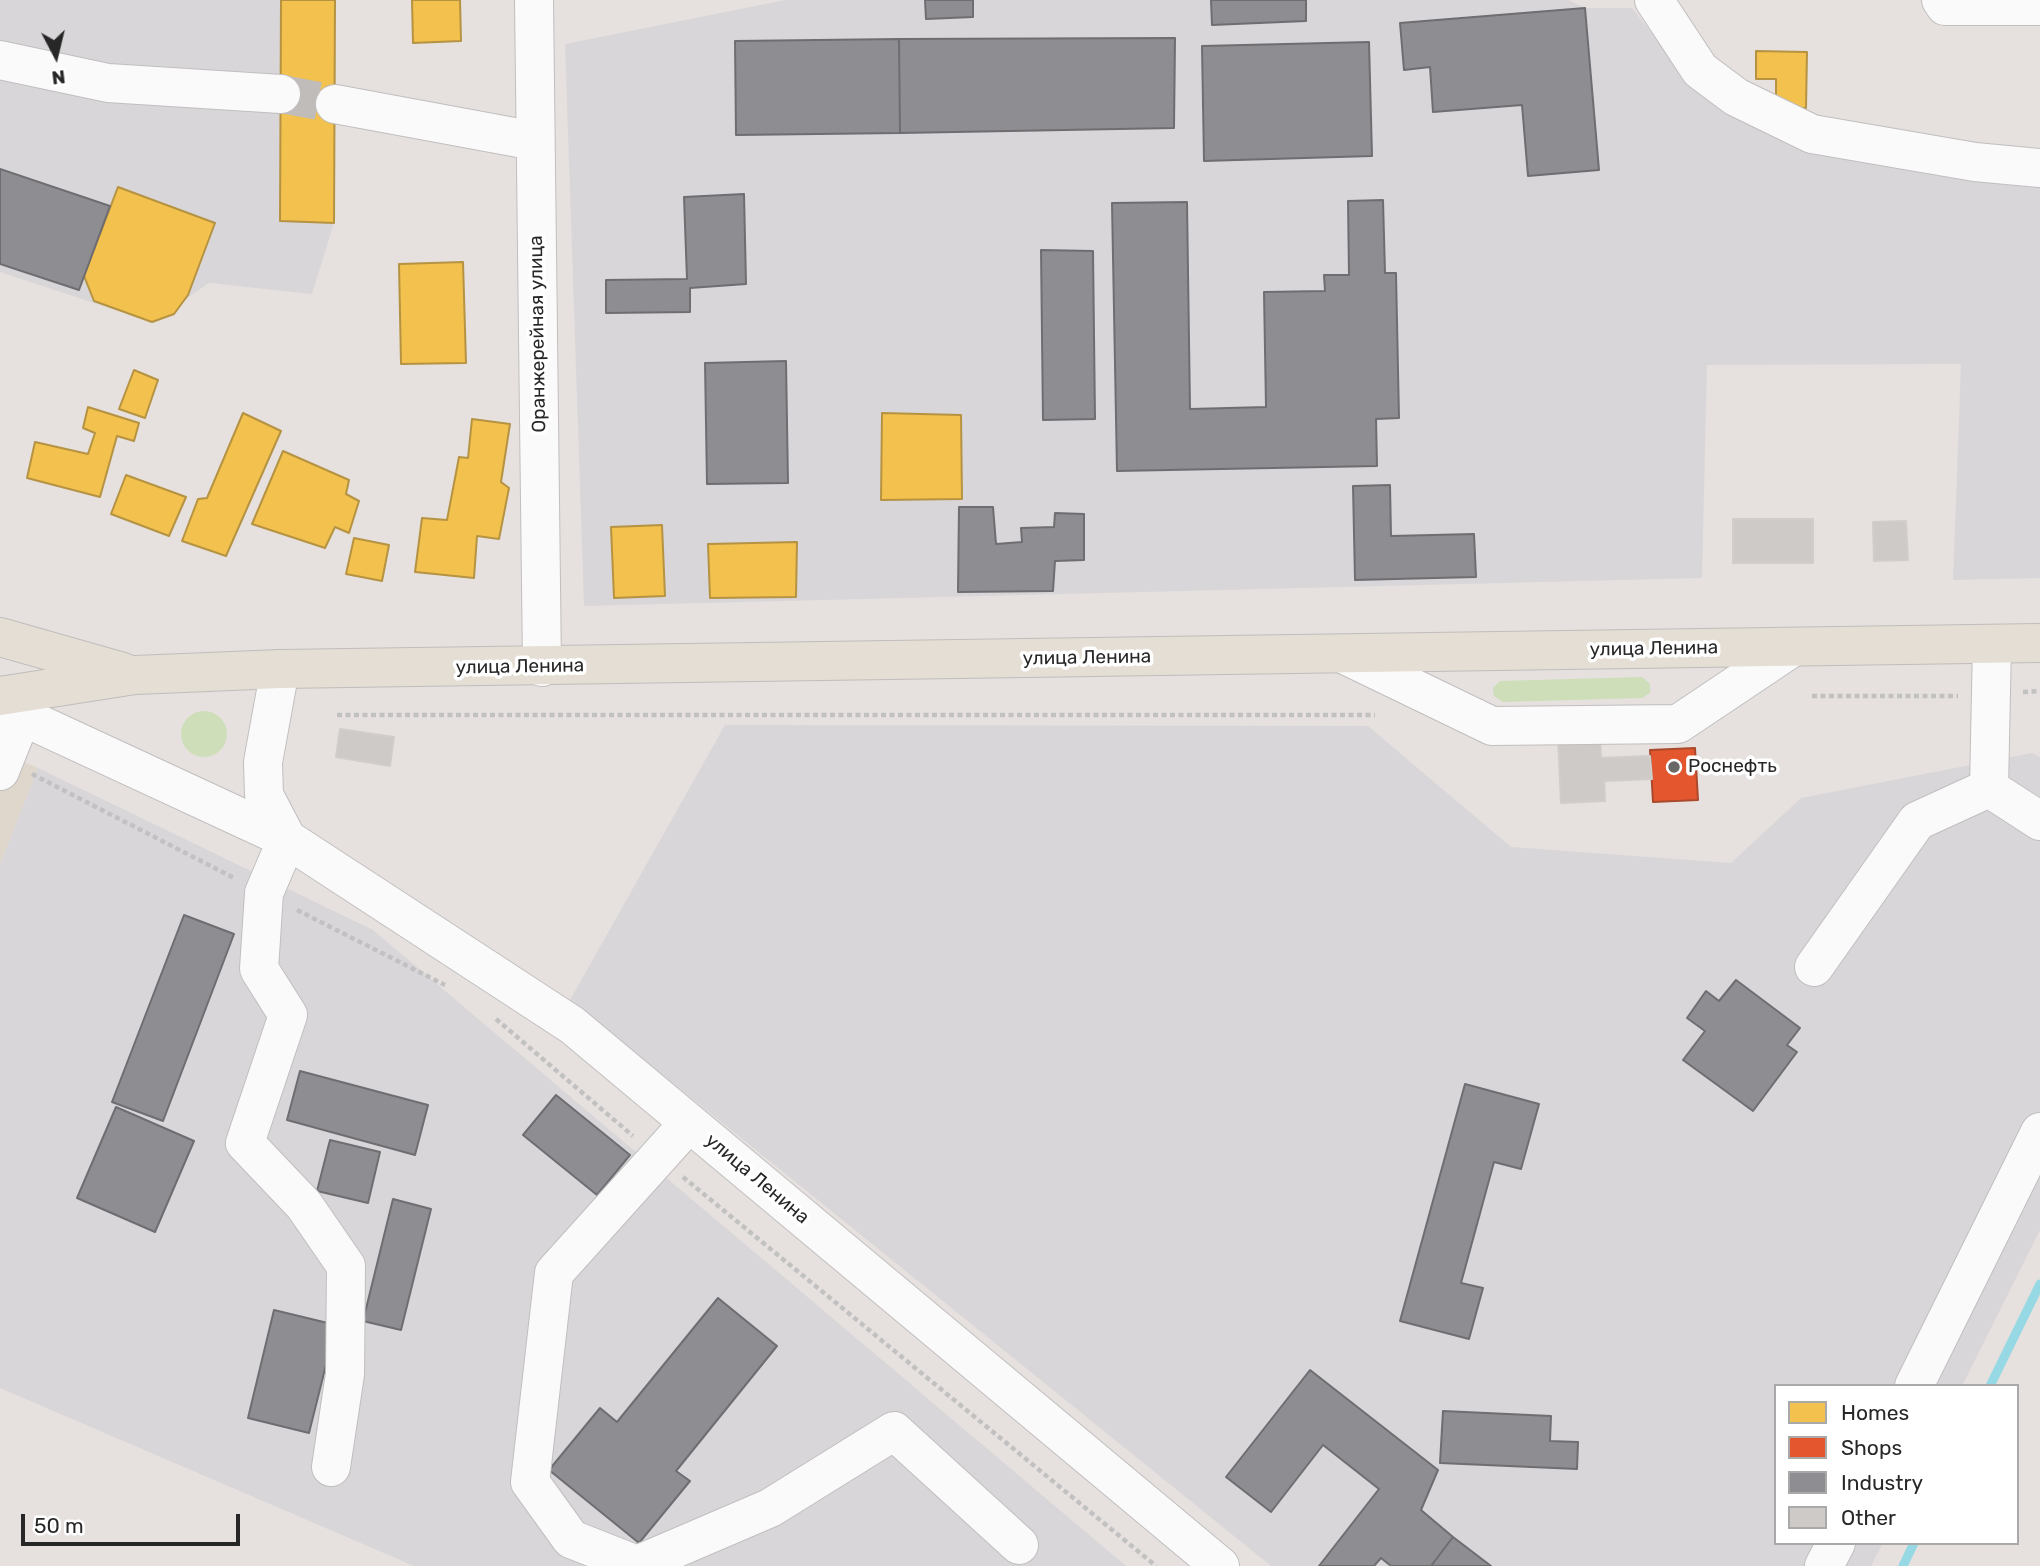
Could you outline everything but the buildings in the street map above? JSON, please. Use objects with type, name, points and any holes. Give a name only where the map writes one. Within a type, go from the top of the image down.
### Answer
[{"type":"main road","name":"улица Ленина","points":[[0,637],[135,675]]},
{"type":"main road","name":"улица Ленина","points":[[7,706],[135,675],[280,669],[2040,643]]},
{"type":"street","name":"Оранжерейная улица","points":[[534,0],[542,667]]},
{"type":"street","points":[[1654,0],[1700,69],[1736,97],[1812,134],[1975,162],[2040,168]]},
{"type":"street","points":[[1941,0],[1945,6],[2040,6]]},
{"type":"street","points":[[0,60],[108,83],[281,94]]},
{"type":"street","points":[[335,104],[535,141]]},
{"type":"street","points":[[1989,788],[1992,644]]},
{"type":"street","points":[[1343,654],[1492,726],[1678,724],[1793,647]]},
{"type":"street","points":[[280,669],[262,762],[264,795],[287,839],[264,893],[259,969],[288,1015],[245,1143],[304,1205],[346,1266],[345,1374],[331,1468]]},
{"type":"street","points":[[2,765],[7,706]]},
{"type":"street","name":"улица Ленина","points":[[7,706],[287,839],[572,1025],[1220,1566]]},
{"type":"street","points":[[1989,788],[2040,821]]},
{"type":"street","points":[[1814,967],[1917,821],[1989,788]]},
{"type":"street","points":[[689,1123],[554,1273],[530,1482],[571,1539],[638,1564],[770,1508],[894,1431],[1019,1545]]},
{"type":"street","points":[[1915,1384],[2040,1132]]},
{"type":"street","points":[[1824,1566],[1835,1545]]},
{"type":"path","points":[[1812,696],[1990,696],[2040,691]]},
{"type":"path","points":[[337,715],[1375,715]]},
{"type":"path","points":[[2,765],[264,893],[456,992]]},
{"type":"path","points":[[488,1012],[659,1157],[1156,1566]]},
{"type":"shaded area","points":[[0,0],[335,0],[334,223],[312,294],[209,283],[152,322],[0,272]]},
{"type":"shaded area","points":[[785,0],[1568,0],[1585,8],[1632,8],[1696,89],[2040,179],[2040,578],[1953,580],[1961,364],[1707,365],[1702,578],[584,606],[565,44]]},
{"type":"shaded area","points":[[725,725],[1368,726],[1511,847],[1731,863],[1801,798],[2032,753],[2040,757],[2040,1230],[1963,1384],[1774,1384],[1774,1545],[1882,1545],[1871,1566],[1271,1566],[570,1000]]},
{"type":"shaded area","points":[[0,752],[38,768],[0,864]]},
{"type":"shaded area","points":[[38,768],[373,930],[1126,1566],[414,1566],[0,1388],[0,864]]},
{"type":"green space","points":[[1642,677],[1650,684],[1650,693],[1642,698],[1503,702],[1494,696],[1493,688],[1500,681]]},
{"type":"green space","points":[[204,711],[220,718],[227,734],[220,750],[204,757],[188,750],[181,734],[188,718]]},
{"type":"waterway","points":[[1991,1384],[2040,1284]]},
{"type":"waterway","points":[[1903,1566],[1913,1545]]},
{"type":"tunnel","points":[[281,94],[335,104]]},
{"type":"place","name":"Роснефть","points":[[1674,767]]}]
